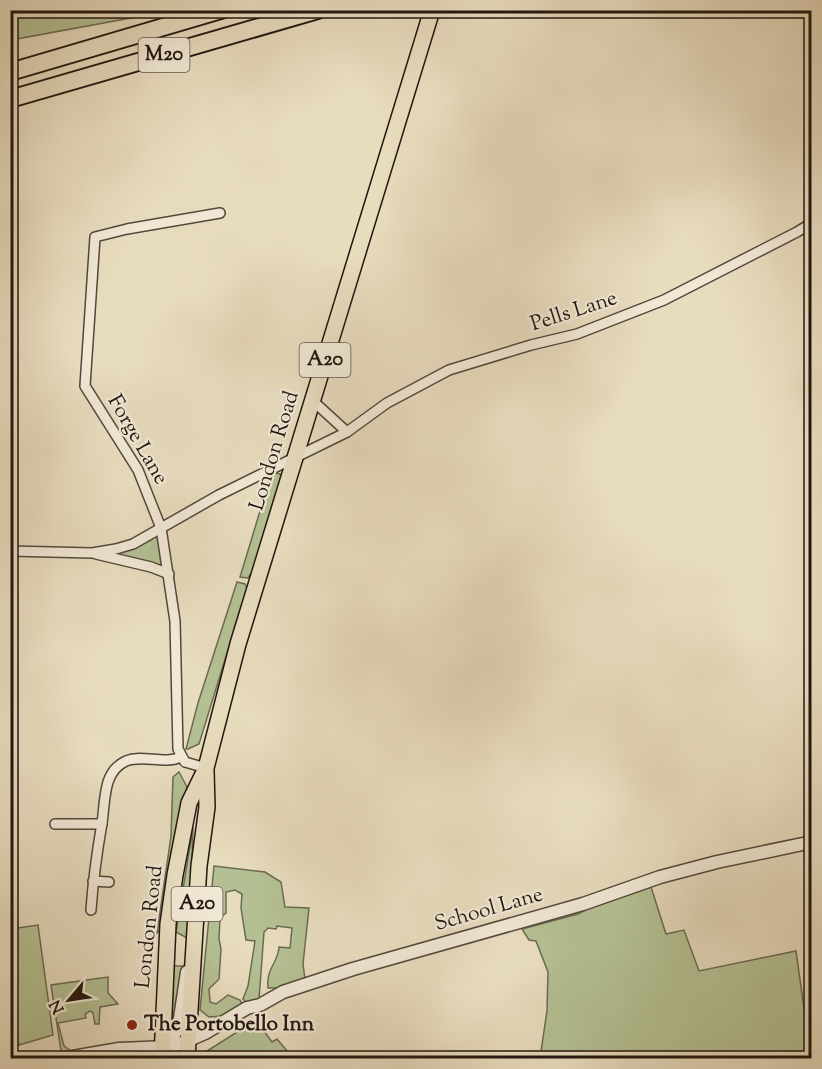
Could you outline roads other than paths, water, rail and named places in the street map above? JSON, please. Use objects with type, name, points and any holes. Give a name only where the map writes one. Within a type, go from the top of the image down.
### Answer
[{"type":"highway","name":"M20","points":[[10,72],[221,10]]},
{"type":"highway","name":"M20","points":[[10,99],[318,10]]},
{"type":"main road","name":"London Road","points":[[172,1049],[166,946],[175,875],[189,802],[206,768],[238,644],[432,10]]},
{"type":"main road","name":"London Road","points":[[172,1049],[193,950],[199,866],[207,807],[206,768]]},
{"type":"main road","name":"London Road","points":[[172,1049],[187,1059]]},
{"type":"street","name":"Forge Lane","points":[[181,758],[177,741],[175,621],[161,528],[138,470],[85,386],[95,237],[127,229],[220,213]]},
{"type":"street","name":"Pells Lane","points":[[92,553],[133,544],[219,495],[347,432],[387,403],[449,370],[531,345],[577,334],[664,300],[812,223]]},
{"type":"street","points":[[312,400],[347,432]]},
{"type":"street","points":[[10,551],[92,553],[151,567],[168,574]]},
{"type":"street","points":[[91,910],[93,881],[108,782],[118,766],[133,759],[174,760],[181,758],[188,764],[206,768]]},
{"type":"street","points":[[55,824],[102,824]]},
{"type":"street","name":"School Lane","points":[[172,1049],[247,1008],[260,1005],[283,992],[353,969],[583,904],[660,877],[717,862],[812,842]]},
{"type":"street","points":[[93,881],[109,882]]},
{"type":"street","points":[[67,1059],[119,1049],[172,1049]]},
{"type":"place","name":"The Portobello Inn","points":[[132,1025]]}]
